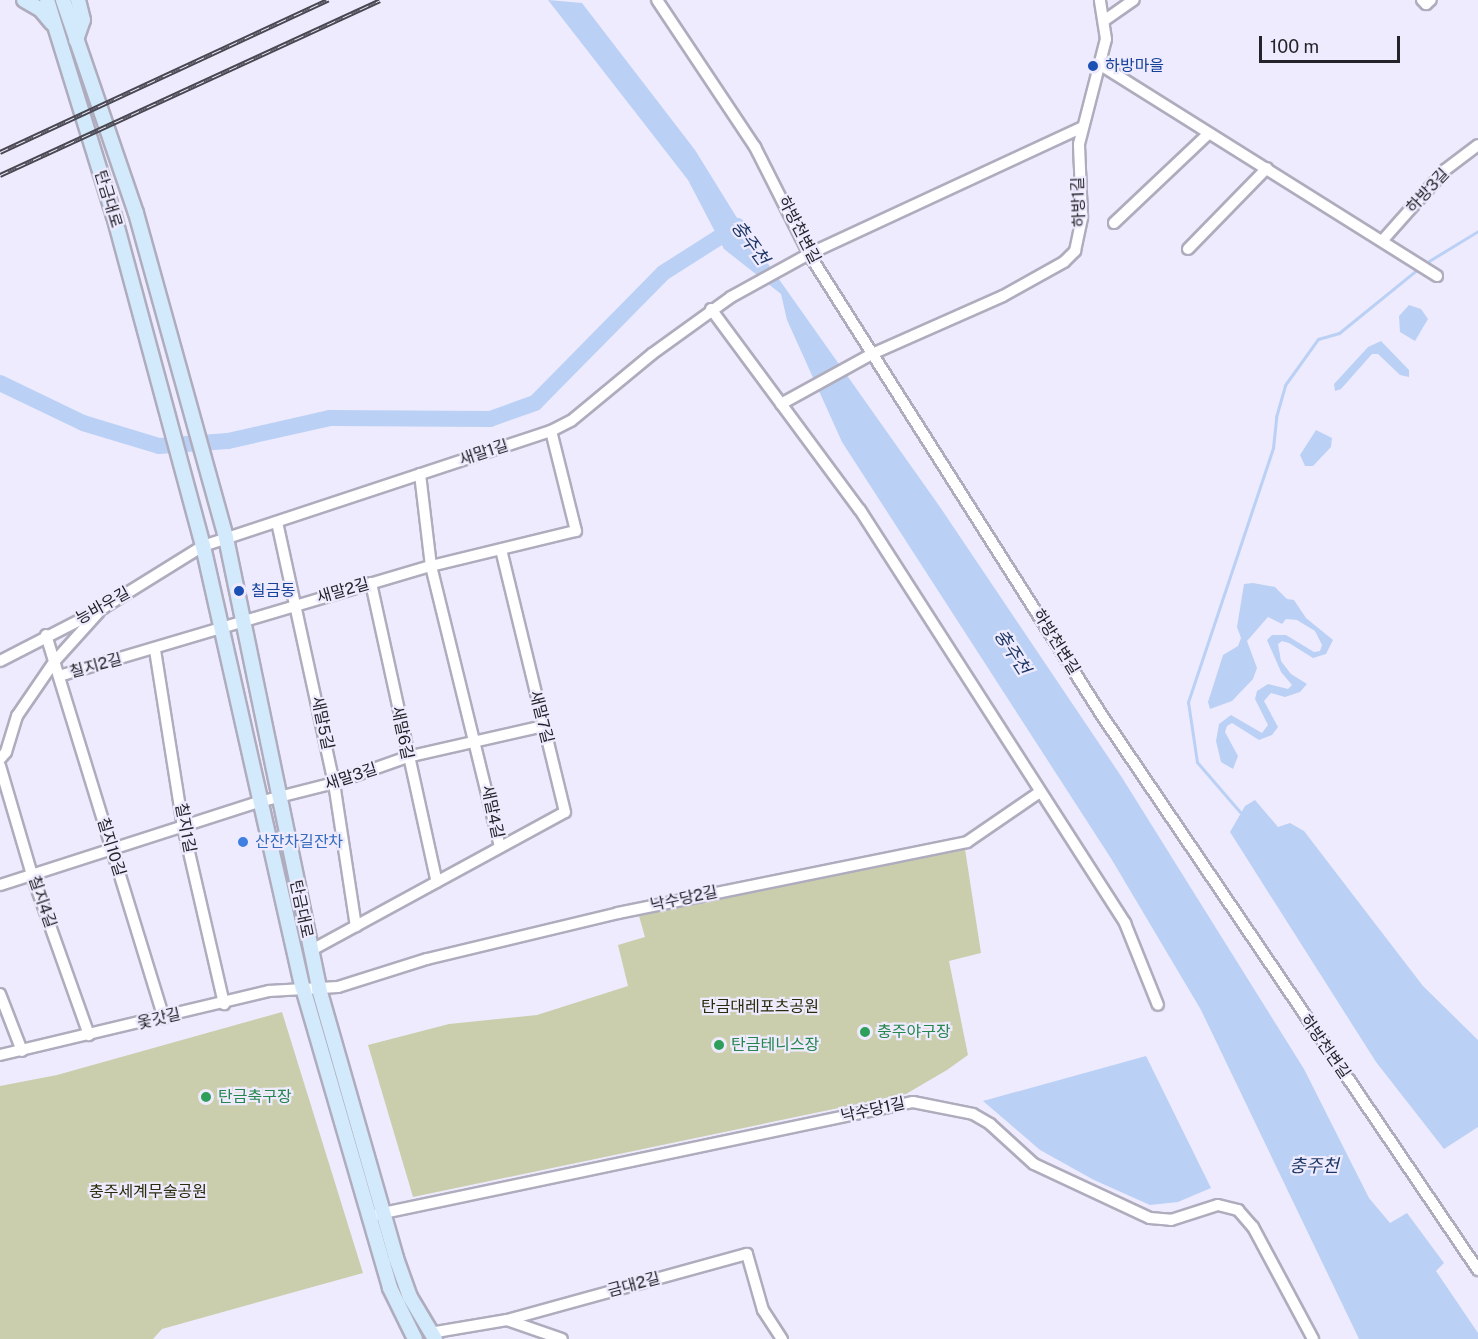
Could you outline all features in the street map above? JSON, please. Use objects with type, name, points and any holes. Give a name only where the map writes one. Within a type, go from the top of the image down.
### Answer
[{"type":"main road","points":[[24,0],[41,10],[56,28]]},
{"type":"main road","name":"탄금대로","points":[[47,0],[114,216],[203,546],[259,802],[303,988],[393,1298],[415,1339]]},
{"type":"main road","name":"탄금대로","points":[[63,0],[136,213],[204,466],[226,538],[319,989],[410,1297],[432,1336]]},
{"type":"main road","points":[[76,40],[83,20],[78,0]]},
{"type":"street","name":"하방천변길","points":[[657,0],[755,147],[809,254],[1101,714],[1478,1270]]},
{"type":"street","name":"하방1길","points":[[781,404],[872,354],[1003,296],[1064,262],[1075,251],[1081,228],[1078,150],[1106,39],[1105,20],[1100,0]]},
{"type":"street","points":[[1105,20],[1134,0]]},
{"type":"street","points":[[1422,0],[1426,4],[1431,0]]},
{"type":"street","points":[[1099,64],[1437,276]]},
{"type":"street","name":"새말1길","points":[[226,538],[551,432],[597,401],[711,309],[731,297],[809,254],[1082,127]]},
{"type":"street","points":[[1114,223],[1208,134]]},
{"type":"street","name":"하방3길","points":[[1382,241],[1445,170],[1478,145]]},
{"type":"street","points":[[1188,249],[1267,168]]},
{"type":"street","points":[[711,309],[860,510],[1125,923],[1158,1005]]},
{"type":"street","name":"새말2길","points":[[222,631],[297,604],[431,566],[576,531],[551,432]]},
{"type":"street","name":"새말4길","points":[[310,951],[500,847],[477,742],[431,566],[420,474]]},
{"type":"street","name":"새말5길","points":[[277,522],[297,604],[334,783],[356,926]]},
{"type":"street","name":"능바우길","points":[[0,661],[46,635],[103,608],[203,546],[226,538]]},
{"type":"street","name":"새말7길","points":[[500,847],[565,812],[501,550]]},
{"type":"street","name":"새말6길","points":[[372,583],[407,757],[437,882]]},
{"type":"street","points":[[54,662],[103,608]]},
{"type":"street","name":"칠지2길","points":[[54,662],[59,676],[222,631]]},
{"type":"street","points":[[46,635],[54,662]]},
{"type":"street","name":"칠지1길","points":[[155,650],[183,826],[224,1004]]},
{"type":"street","name":"칠지2길","points":[[0,759],[6,752],[17,716],[54,662]]},
{"type":"street","name":"칠지10길","points":[[59,676],[164,1018]]},
{"type":"street","name":"새말3길","points":[[0,885],[259,802],[334,783],[407,757],[543,726]]},
{"type":"street","name":"칠지4길","points":[[0,766],[32,875],[88,1035]]},
{"type":"street","name":"낙수당2길","points":[[319,989],[338,987],[428,959],[618,913],[967,842],[1040,792]]},
{"type":"street","name":"옻갓길","points":[[0,1055],[224,1004],[269,991],[319,989]]},
{"type":"street","points":[[0,994],[22,1051]]},
{"type":"street","name":"낙수당1길","points":[[369,1215],[913,1102],[954,1107],[990,1124],[1034,1164],[1150,1218],[1172,1220],[1218,1205],[1238,1210],[1253,1227],[1313,1339]]},
{"type":"street","name":"금대2길","points":[[432,1336],[507,1320],[747,1254],[763,1310],[782,1339]]},
{"type":"street","points":[[507,1320],[562,1339]]},
{"type":"green space","name":"탄금대레포츠공원","points":[[965,849],[981,953],[949,961],[968,1055],[947,1070],[906,1094],[413,1197],[368,1045],[449,1024],[537,1015],[628,986],[618,945],[645,937],[639,916]]},
{"type":"green space","name":"충주세계무술공원","points":[[282,1012],[363,1273],[162,1329],[153,1339],[0,1339],[0,1086],[57,1075]]},
{"type":"water","name":"충주천","points":[[548,0],[582,3],[695,150],[747,234],[940,507],[1121,776],[1304,1069],[1369,1198],[1390,1223],[1407,1213],[1444,1263],[1436,1271],[1478,1333],[1478,1339],[1359,1339],[1201,1010],[1112,860],[842,442],[787,320],[781,294],[724,249],[688,180]]},
{"type":"water","points":[[1409,305],[1421,309],[1428,319],[1415,341],[1400,332],[1399,316]]},
{"type":"water","points":[[1381,341],[1409,370],[1409,377],[1400,375],[1378,354],[1372,354],[1341,389],[1335,391],[1334,384],[1368,347]]},
{"type":"water","points":[[1316,430],[1332,438],[1331,447],[1313,466],[1305,466],[1300,455]]},
{"type":"water","points":[[1253,583],[1275,587],[1287,599],[1294,600],[1306,618],[1333,640],[1326,654],[1313,658],[1289,643],[1282,641],[1278,644],[1281,661],[1291,674],[1307,684],[1300,692],[1285,697],[1271,693],[1264,701],[1278,727],[1272,735],[1259,740],[1232,723],[1227,726],[1225,732],[1238,756],[1233,769],[1221,762],[1216,741],[1219,724],[1231,715],[1262,733],[1268,725],[1255,699],[1257,691],[1268,684],[1288,689],[1292,685],[1281,672],[1267,640],[1272,635],[1286,635],[1314,652],[1320,651],[1322,645],[1315,631],[1297,620],[1286,619],[1282,624],[1268,617],[1247,641],[1257,668],[1253,679],[1232,701],[1210,709],[1208,702],[1223,655],[1238,646],[1241,638],[1237,627],[1244,584]]},
{"type":"water","points":[[1255,800],[1278,827],[1290,823],[1304,831],[1423,986],[1478,1040],[1478,1127],[1444,1149],[1376,1062],[1230,832],[1245,806]]},
{"type":"water","points":[[1146,1056],[1211,1188],[1178,1202],[1150,1205],[1094,1180],[1040,1150],[983,1101]]},
{"type":"waterway","points":[[0,383],[83,423],[159,446],[228,441],[330,418],[490,419],[535,403],[663,273],[737,226]]},
{"type":"waterway","points":[[1424,264],[1478,231]]},
{"type":"waterway","points":[[1240,812],[1197,762],[1188,702],[1273,448],[1276,417],[1285,385],[1318,339],[1339,333],[1419,268]]},
{"type":"railway","points":[[0,152],[328,0]]},
{"type":"railway","points":[[0,175],[380,0]]},
{"type":"place","name":"하방마을","points":[[1093,66]]},
{"type":"place","name":"칠금동","points":[[239,591]]},
{"type":"place","name":"산잔차길잔차","points":[[243,842]]},
{"type":"place","name":"충주야구장","points":[[865,1032]]},
{"type":"place","name":"탄금테니스장","points":[[719,1045]]},
{"type":"place","name":"탄금축구장","points":[[206,1097]]}]
